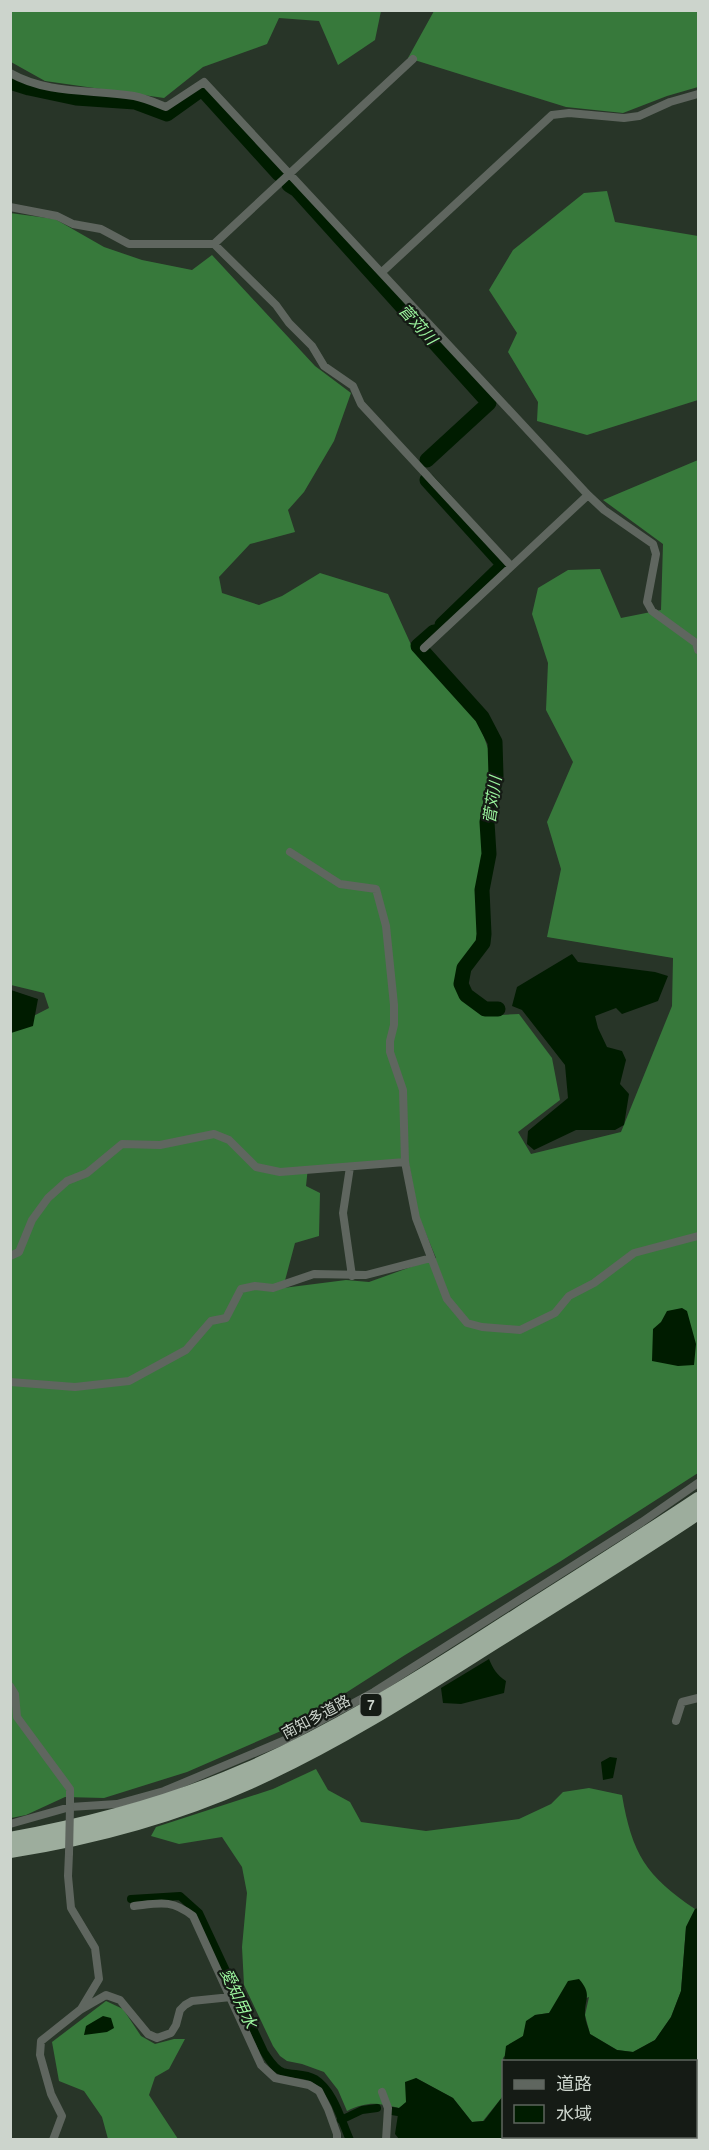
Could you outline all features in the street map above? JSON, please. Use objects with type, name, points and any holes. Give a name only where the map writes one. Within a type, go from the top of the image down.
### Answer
[{"type":"highway","name":"南知多道路","points":[[10,1839],[81,1824],[154,1804],[225,1779],[330,1730],[422,1676],[699,1499]]},
{"type":"highway","name":"南知多道路","points":[[10,1851],[83,1837],[158,1817],[228,1791],[290,1763],[335,1740],[417,1692],[699,1513]]},
{"type":"street","points":[[10,207],[57,216],[73,224],[101,229],[129,244],[214,244],[413,59]]},
{"type":"street","points":[[10,73],[33,84],[80,93],[135,96],[166,107],[204,81],[588,495],[604,510],[653,544],[656,554],[647,602],[652,611],[696,643],[699,650]]},
{"type":"street","points":[[382,272],[552,116],[569,113],[624,118],[639,116],[670,102],[699,94]]},
{"type":"street","points":[[214,244],[276,305],[289,323],[312,346],[324,366],[353,386],[361,404],[511,566]]},
{"type":"street","points":[[424,648],[588,495]]},
{"type":"street","points":[[290,852],[340,884],[376,889],[386,926],[394,1005],[390,1053],[403,1090],[405,1162],[416,1218],[447,1299],[467,1323],[482,1327],[520,1330],[555,1313],[569,1296],[594,1283],[634,1253],[699,1236]]},
{"type":"street","points":[[10,1256],[19,1252],[32,1220],[48,1198],[67,1181],[87,1173],[122,1144],[160,1145],[214,1134],[229,1140],[256,1167],[280,1172],[405,1162]]},
{"type":"street","points":[[350,1167],[344,1213],[352,1276]]},
{"type":"street","points":[[10,1382],[75,1387],[129,1381],[186,1350],[211,1321],[225,1318],[241,1289],[255,1286],[273,1288],[314,1274],[366,1275],[431,1258]]},
{"type":"street","points":[[10,1824],[70,1807],[117,1804],[164,1791],[285,1740],[374,1692],[642,1522],[699,1483]]},
{"type":"street","points":[[10,1686],[15,1694],[17,1717],[70,1789],[68,1876],[71,1908],[95,1948],[99,1979],[80,2010]]},
{"type":"street","points":[[676,1721],[682,1702],[699,1698]]},
{"type":"street","points":[[134,1906],[161,1903],[179,1905],[193,1916],[261,2065],[275,2078],[309,2085],[319,2091],[338,2134],[337,2139]]},
{"type":"street","points":[[53,2139],[62,2116],[51,2094],[40,2055],[41,2041],[80,2010],[106,1995],[120,2000],[148,2034],[161,2037],[174,2029],[180,2010],[192,2001],[231,1997]]},
{"type":"street","points":[[382,2092],[388,2108],[386,2139]]},
{"type":"green space","points":[[11,11],[381,11],[375,40],[338,65],[319,21],[279,18],[267,44],[203,67],[164,98],[45,81],[11,62]]},
{"type":"green space","points":[[434,11],[698,11],[698,87],[623,113],[566,107],[408,58]]},
{"type":"green space","points":[[607,191],[615,222],[698,236],[698,400],[587,435],[537,421],[538,402],[508,352],[517,333],[489,290],[513,250],[584,193]]},
{"type":"green space","points":[[10,213],[55,219],[104,247],[142,260],[192,270],[212,255],[315,366],[351,393],[334,441],[304,492],[288,510],[295,532],[250,544],[219,577],[222,593],[259,605],[282,596],[320,573],[388,594],[413,649],[477,717],[492,760],[481,822],[483,853],[477,890],[480,934],[460,967],[457,984],[482,1016],[519,1014],[552,1058],[560,1100],[518,1132],[531,1154],[621,1132],[672,1006],[673,958],[547,937],[561,869],[547,822],[573,762],[546,710],[548,663],[532,614],[538,588],[568,570],[600,569],[621,618],[661,610],[663,544],[603,500],[698,460],[698,1473],[561,1561],[405,1655],[297,1724],[187,1772],[104,1798],[65,1797],[26,1815],[11,1818],[10,1028],[49,1008],[44,993],[11,985]],"holes":[[[408,1159],[419,1217],[436,1258],[369,1282],[346,1280],[283,1288],[295,1243],[319,1236],[320,1193],[306,1186],[308,1167]]]},
{"type":"green space","points":[[316,1769],[328,1790],[350,1802],[361,1822],[426,1831],[519,1819],[551,1804],[563,1792],[589,1788],[622,1795],[631,1833],[644,1862],[664,1886],[695,1909],[686,1927],[681,1991],[671,2017],[655,2040],[633,2052],[617,2050],[590,2034],[585,2015],[589,1997],[549,2013],[535,2015],[523,2036],[502,2060],[502,2097],[483,2121],[472,2122],[453,2098],[416,2078],[406,2103],[399,2108],[373,2104],[347,2111],[338,2090],[324,2072],[287,2061],[280,2056],[244,1985],[242,1947],[247,1893],[242,1867],[222,1837],[179,1844],[151,1836],[156,1827],[273,1789]]},
{"type":"green space","points":[[106,2001],[123,2009],[141,2036],[155,2044],[174,2039],[185,2039],[169,2069],[155,2077],[149,2095],[178,2139],[108,2139],[102,2117],[84,2091],[59,2081],[52,2042]]},
{"type":"water","points":[[572,954],[578,962],[655,972],[668,976],[658,1001],[622,1014],[616,1008],[595,1016],[607,1047],[622,1051],[626,1060],[620,1084],[629,1094],[624,1125],[615,1130],[576,1130],[534,1150],[527,1144],[528,1131],[568,1098],[565,1065],[522,1010],[512,1006],[517,987]]},
{"type":"water","points":[[11,990],[38,999],[33,1026],[11,1033]]},
{"type":"water","points":[[682,1308],[687,1311],[696,1344],[694,1365],[678,1366],[652,1361],[653,1329],[661,1322],[667,1311]]},
{"type":"water","points":[[489,1659],[496,1672],[506,1681],[504,1693],[461,1704],[443,1703],[441,1688]]},
{"type":"water","points":[[610,1757],[617,1758],[613,1778],[603,1780],[601,1762]]},
{"type":"water","points":[[698,1908],[698,2139],[399,2139],[395,2134],[399,2108],[406,2102],[405,2082],[416,2078],[453,2098],[472,2122],[484,2121],[502,2097],[502,2138],[697,2138],[697,2060],[504,2060],[506,2046],[523,2036],[526,2021],[535,2015],[549,2013],[568,1981],[579,1979],[587,1993],[585,2017],[590,2034],[617,2050],[633,2052],[655,2040],[671,2017],[681,1991],[686,1927],[695,1909]]},
{"type":"water","points":[[103,2016],[111,2018],[114,2028],[107,2032],[84,2035],[86,2026]]},
{"type":"waterway","name":"菅苅川","points":[[10,82],[76,98],[135,102],[167,114],[202,89],[279,174]]},
{"type":"waterway","name":"菅苅川","points":[[289,185],[297,190],[489,403],[427,460]]},
{"type":"waterway","name":"菅苅川","points":[[427,480],[504,565],[442,625]]},
{"type":"waterway","name":"菅苅川","points":[[434,632],[418,646],[482,717],[495,742],[496,776],[487,822],[489,854],[482,890],[483,943],[464,968],[461,984],[466,995],[485,1009],[498,1009]]},
{"type":"waterway","name":"愛知用水","points":[[131,1899],[180,1896],[199,1913],[264,2052],[280,2071],[307,2076],[322,2084],[336,2106],[350,2140]]},
{"type":"waterway","name":"愛知用水","points":[[341,2120],[362,2110],[377,2108]]},
{"type":"waterway","name":"愛知用水","points":[[392,2111],[398,2112]]}]
